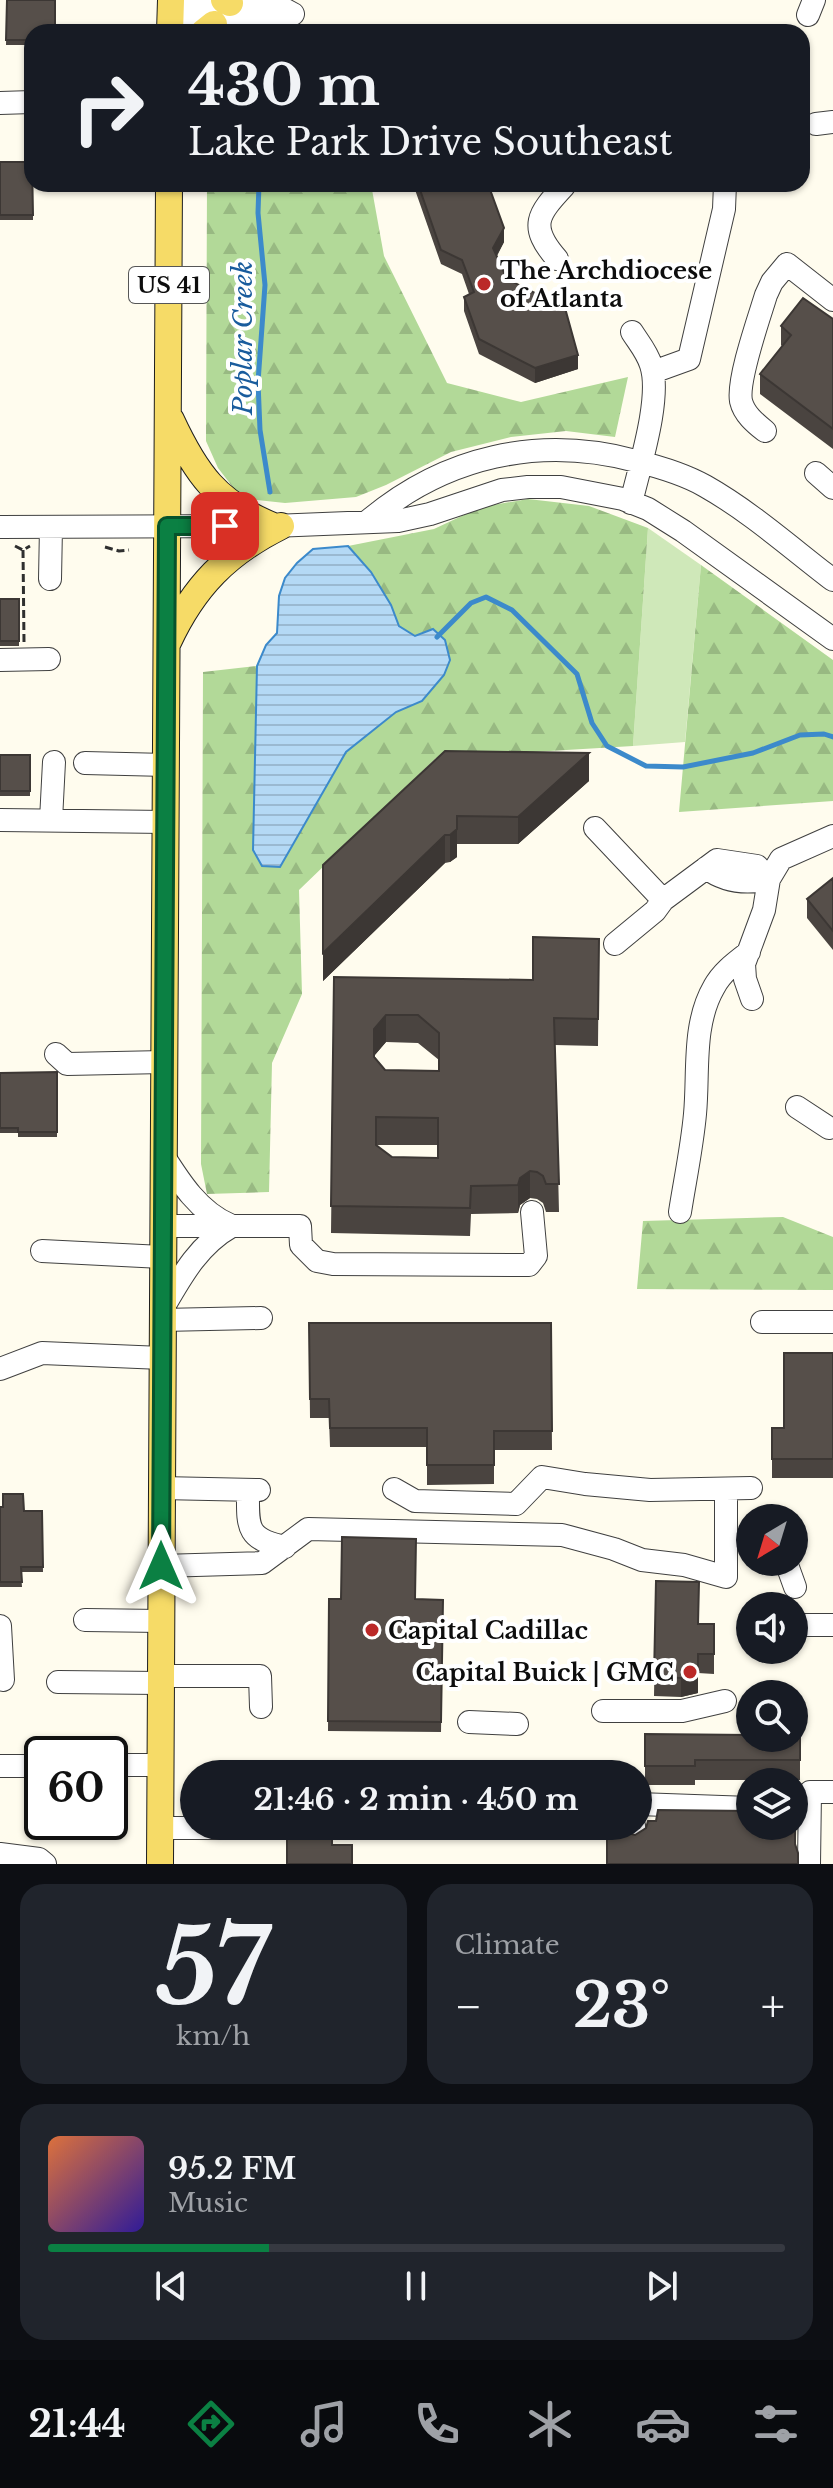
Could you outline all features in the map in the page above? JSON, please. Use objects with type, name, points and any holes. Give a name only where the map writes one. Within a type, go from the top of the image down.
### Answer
[{"type":"main road","name":"US 41","points":[[160,1864],[169,192]]},
{"type":"main road","points":[[168,413],[185,451],[210,486],[235,507],[277,526]]},
{"type":"main road","points":[[166,645],[194,597],[217,569],[244,546],[277,526]]},
{"type":"street","points":[[170,15],[218,15]]},
{"type":"street","points":[[0,103],[24,102]]},
{"type":"street","points":[[557,259],[545,245],[539,229],[541,212],[559,192]]},
{"type":"street","points":[[653,372],[689,359],[724,209],[725,192]]},
{"type":"street","points":[[765,431],[750,419],[741,402],[741,386],[772,282],[787,264],[833,300]]},
{"type":"street","points":[[631,503],[655,391],[646,352],[632,332]]},
{"type":"street","points":[[368,521],[391,502],[429,481],[474,462],[529,450],[564,449],[640,462],[681,475],[733,503],[833,580]]},
{"type":"street","points":[[0,527],[277,526],[398,521],[430,514],[481,496],[528,487],[576,490],[648,509],[833,639]]},
{"type":"street","points":[[50,579],[51,527]]},
{"type":"street","points":[[0,660],[49,659]]},
{"type":"street","points":[[51,820],[54,762]]},
{"type":"street","points":[[85,763],[166,765]]},
{"type":"street","points":[[0,820],[166,822]]},
{"type":"street","points":[[595,828],[663,900]]},
{"type":"street","points":[[752,999],[744,964],[764,910],[769,879],[781,859],[833,836]]},
{"type":"street","points":[[615,944],[655,911],[663,900],[706,868],[719,877],[753,882],[769,879]]},
{"type":"street","points":[[680,1212],[706,1041],[705,1010],[713,987],[726,970],[749,952]]},
{"type":"street","points":[[56,1054],[67,1064],[164,1062]]},
{"type":"street","points":[[797,1107],[829,1128]]},
{"type":"street","points":[[163,1155],[192,1196],[212,1215],[232,1226]]},
{"type":"street","points":[[162,1226],[300,1226],[301,1245],[317,1261],[333,1264],[529,1265],[536,1256],[532,1212]]},
{"type":"street","points":[[232,1226],[198,1252],[162,1315],[261,1318]]},
{"type":"street","points":[[42,1251],[162,1257]]},
{"type":"street","points":[[762,1322],[833,1322]]},
{"type":"street","points":[[0,1369],[42,1353],[162,1358]]},
{"type":"street","points":[[394,1489],[415,1501],[516,1504],[542,1477],[650,1490],[751,1488]]},
{"type":"street","points":[[161,1488],[254,1490],[248,1518],[252,1532],[265,1543],[285,1547]]},
{"type":"street","points":[[161,1566],[262,1563],[308,1529],[562,1535],[642,1560],[684,1565],[726,1577],[726,1489]]},
{"type":"street","points":[[791,1576],[795,1587]]},
{"type":"street","points":[[85,1620],[161,1621]]},
{"type":"street","points":[[808,1625],[833,1625]]},
{"type":"street","points":[[0,1626],[3,1680],[0,1679]]},
{"type":"street","points":[[58,1682],[260,1676],[261,1707]]},
{"type":"street","points":[[603,1711],[682,1711],[725,1701]]},
{"type":"street","points":[[469,1722],[517,1724]]},
{"type":"street","points":[[128,1765],[160,1765]]},
{"type":"street","points":[[0,1766],[24,1766]]},
{"type":"street","points":[[808,1796],[810,1792],[833,1792]]},
{"type":"street","points":[[652,1804],[736,1808]]},
{"type":"street","points":[[160,1828],[180,1828]]},
{"type":"street","points":[[806,1840],[809,1864]]},
{"type":"street","points":[[0,1854],[39,1859],[45,1864]]},
{"type":"path","points":[[23,550],[24,646]]},
{"type":"green space","points":[[207,192],[372,192],[384,256],[447,383],[521,402],[628,377],[615,437],[566,431],[511,437],[451,452],[356,497],[285,503],[257,500],[235,490],[218,468],[206,441]]},
{"type":"green space","points":[[528,499],[589,506],[648,528],[633,746],[436,758],[299,890],[302,994],[272,1063],[269,1192],[207,1194],[201,1164],[203,672],[257,666],[253,850],[279,867],[346,752],[396,712],[422,701],[415,636],[399,626],[391,605],[371,572],[348,546],[434,529],[481,507]]},
{"type":"green space","points":[[648,528],[701,565],[685,742],[633,746]]},
{"type":"green space","points":[[701,565],[833,660],[833,801],[679,812]]},
{"type":"green space","points":[[783,1217],[833,1237],[833,1290],[637,1289],[643,1221]]},
{"type":"water","points":[[348,546],[371,572],[391,605],[399,626],[415,636],[433,629],[445,640],[450,660],[444,675],[422,701],[396,712],[346,752],[280,867],[262,866],[253,850],[257,666],[266,645],[277,633],[279,596],[285,578],[313,549]]},
{"type":"building","points":[[7,0],[55,0],[55,24],[24,24],[24,40],[6,40]]},
{"type":"building","points":[[0,162],[24,162],[24,192],[33,192],[33,215],[0,215]]},
{"type":"building","name":"The Archdiocese of Atlanta","points":[[421,192],[491,192],[504,228],[493,248],[507,279],[565,308],[578,355],[535,368],[479,339],[464,297],[474,292],[462,260],[441,250]]},
{"type":"building","points":[[803,298],[833,319],[833,429],[760,374],[791,335],[781,326]]},
{"type":"building","points":[[0,599],[19,599],[19,641],[0,641]]},
{"type":"building","points":[[445,751],[589,753],[518,817],[457,816],[457,829],[445,835],[323,953],[323,865]]},
{"type":"building","points":[[0,755],[30,755],[30,791],[0,791]]},
{"type":"building","points":[[833,878],[833,931],[807,899]]},
{"type":"building","points":[[533,937],[599,939],[598,1019],[554,1018],[559,1184],[546,1184],[543,1176],[530,1171],[520,1178],[518,1185],[471,1186],[470,1208],[331,1206],[334,977],[533,980]],"holes":[[[386,1015],[418,1015],[439,1033],[439,1071],[385,1070],[374,1057],[374,1029]],[[376,1117],[438,1118],[438,1158],[392,1157],[376,1145]]]},
{"type":"building","points":[[57,1072],[57,1132],[18,1132],[18,1128],[0,1128],[0,1073]]},
{"type":"building","points":[[309,1323],[551,1323],[552,1431],[494,1431],[494,1465],[427,1465],[427,1428],[330,1428],[329,1399],[310,1399]]},
{"type":"building","points":[[784,1353],[833,1353],[833,1459],[772,1459],[772,1428],[784,1428]]},
{"type":"building","points":[[3,1494],[23,1494],[24,1511],[42,1511],[43,1567],[21,1567],[22,1582],[0,1582],[0,1507],[3,1507]]},
{"type":"building","points":[[342,1537],[416,1539],[415,1599],[443,1600],[441,1722],[328,1721],[329,1599],[341,1599]]},
{"type":"building","points":[[656,1581],[699,1582],[698,1624],[714,1624],[714,1654],[698,1654],[698,1674],[681,1678],[654,1677]]},
{"type":"building","points":[[645,1734],[736,1735],[736,1752],[800,1752],[800,1760],[695,1760],[695,1766],[652,1766],[652,1760],[645,1760]]},
{"type":"building","points":[[658,1810],[736,1811],[736,1840],[795,1840],[798,1864],[607,1864],[607,1840],[652,1840],[652,1821],[656,1821]]},
{"type":"building","points":[[287,1840],[332,1840],[332,1845],[352,1845],[352,1864],[287,1864]]},
{"type":"waterway","name":"Poplar Creek","points":[[259,192],[265,285],[258,382],[260,430],[270,492]]},
{"type":"waterway","name":"Poplar Creek","points":[[437,637],[471,603],[486,597],[512,610],[577,674],[592,723],[607,746],[646,766],[683,767],[753,753],[800,735],[824,734],[833,737]]},
{"type":"place","name":"The Archdiocese of Atlanta","points":[[484,284]]},
{"type":"place","name":"Capital Cadillac","points":[[372,1630]]},
{"type":"place","name":"Capital Buick | GMC","points":[[690,1672]]},
{"type":"route","points":[[161,1566],[167,526],[225,526]]}]
